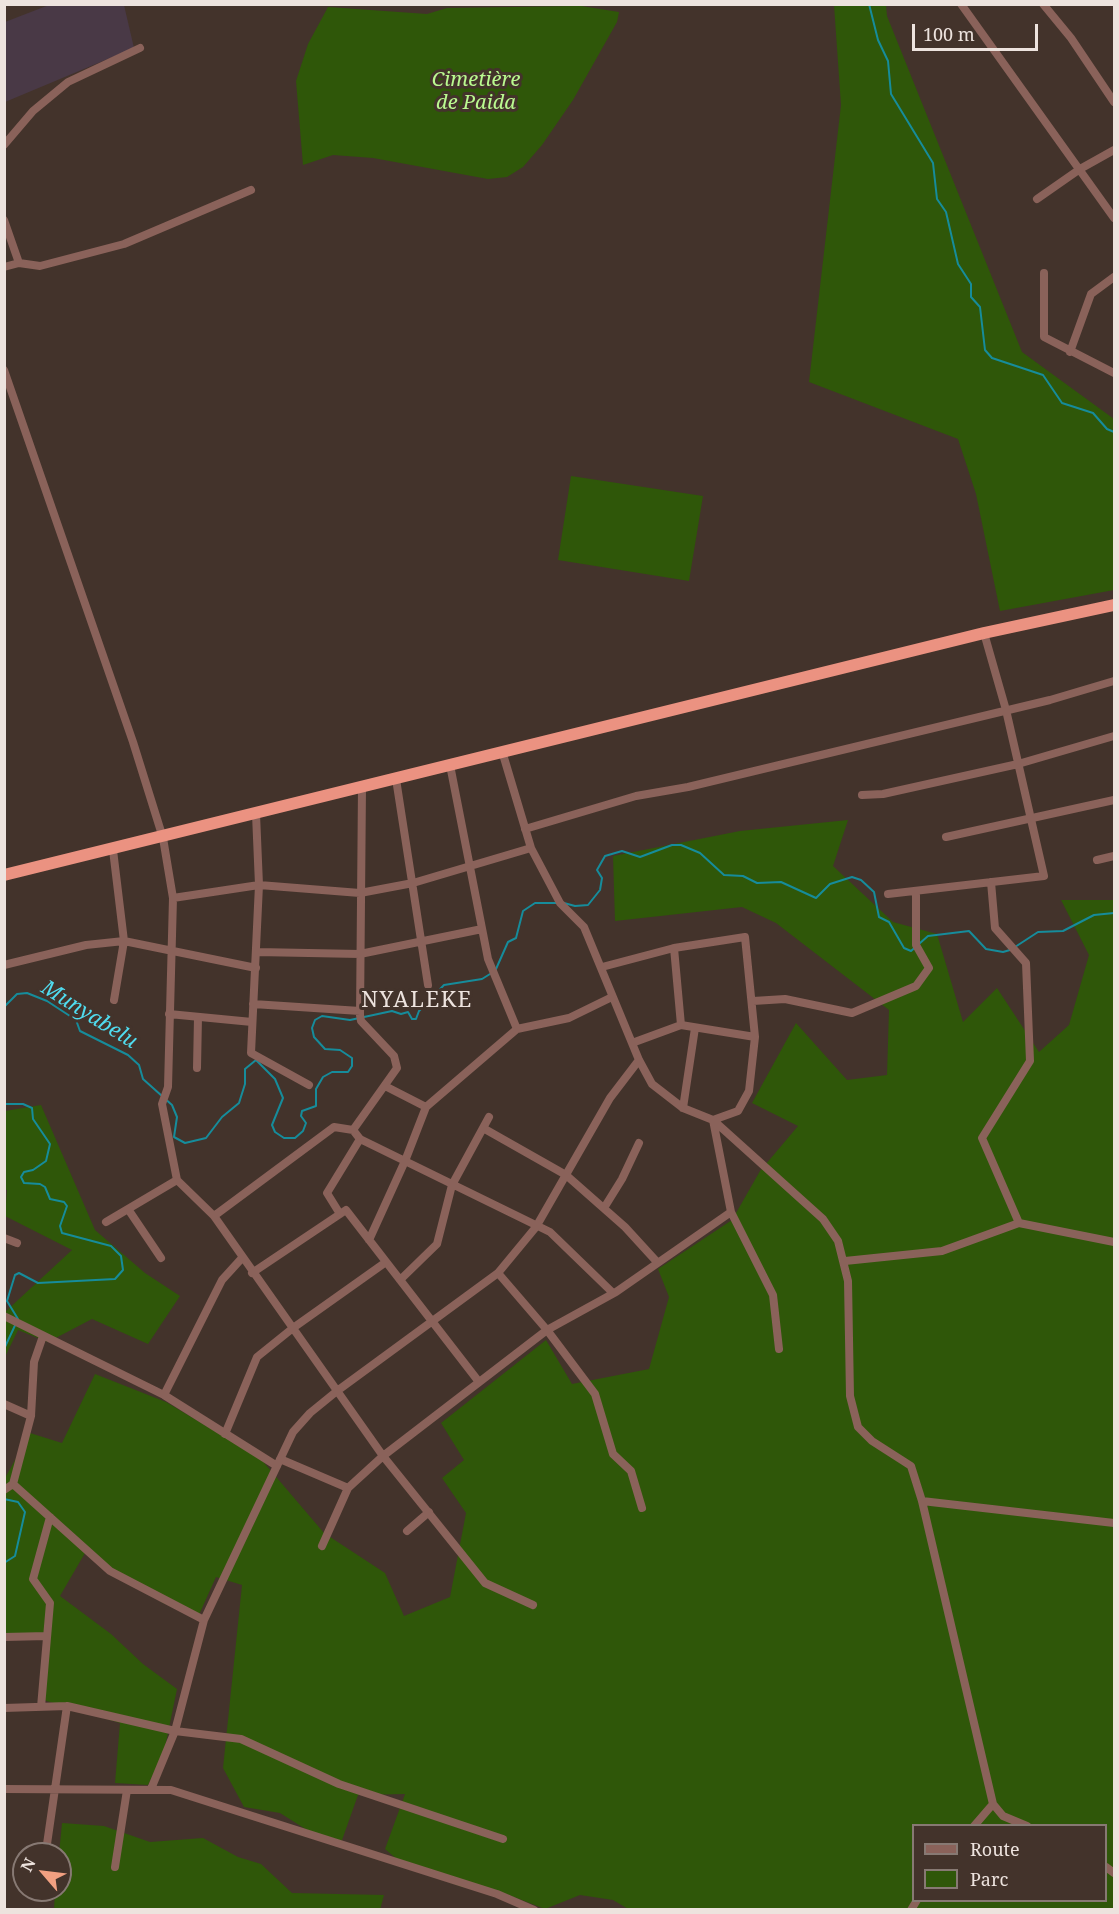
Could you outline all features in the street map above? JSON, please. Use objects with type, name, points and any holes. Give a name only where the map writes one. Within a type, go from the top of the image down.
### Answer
[{"type":"highway","points":[[4,875],[163,838],[502,751],[984,633],[1114,605]]},
{"type":"street","points":[[961,4],[1114,218]]},
{"type":"street","points":[[1043,4],[1071,38],[1114,102]]},
{"type":"street","points":[[4,145],[33,111],[68,82],[141,48]]},
{"type":"street","points":[[1037,199],[1080,169],[1114,150]]},
{"type":"street","points":[[4,267],[19,263],[40,266],[124,244],[251,190]]},
{"type":"street","points":[[4,220],[19,263]]},
{"type":"street","points":[[1044,273],[1044,338],[1114,373]]},
{"type":"street","points":[[1070,352],[1091,294],[1114,277]]},
{"type":"street","points":[[4,370],[133,742],[163,838],[173,898],[168,1087],[162,1104],[177,1180],[214,1216],[383,1456],[485,1583],[533,1605]]},
{"type":"street","points":[[888,894],[1044,876],[1006,710],[984,633]]},
{"type":"street","points":[[525,829],[636,796],[688,787],[1006,710],[1114,681]]},
{"type":"street","points":[[862,795],[883,794],[1018,764],[1114,736]]},
{"type":"street","points":[[502,751],[531,848],[560,903],[584,927],[639,1060],[652,1084],[683,1108],[713,1120],[823,1219],[838,1241],[845,1261],[848,1281],[850,1396],[858,1427],[872,1441],[911,1466],[922,1501],[993,1804],[1003,1816],[1022,1824]]},
{"type":"street","points":[[450,765],[488,959],[516,1029]]},
{"type":"street","points":[[396,779],[428,985]]},
{"type":"street","points":[[353,1130],[397,1068],[394,1056],[360,1016],[362,787]]},
{"type":"street","points":[[946,837],[1114,800]]},
{"type":"street","points":[[256,814],[259,885],[251,1053],[309,1085]]},
{"type":"street","points":[[173,898],[259,885],[360,892],[413,883],[531,848]]},
{"type":"street","points":[[113,849],[124,941],[114,999]]},
{"type":"street","points":[[1097,860],[1114,856]]},
{"type":"street","points":[[991,882],[995,928],[1026,963],[1030,1061],[982,1138],[1019,1224]]},
{"type":"street","points":[[753,1001],[785,999],[852,1013],[916,986],[929,968],[916,947],[916,891]]},
{"type":"street","points":[[257,952],[360,954],[421,944],[482,929]]},
{"type":"street","points":[[602,968],[674,948],[746,937],[753,1001],[754,1037],[749,1091],[738,1111],[713,1120]]},
{"type":"street","points":[[4,965],[86,945],[124,941],[256,968]]},
{"type":"street","points":[[674,948],[681,1025]]},
{"type":"street","points":[[369,1240],[405,1161],[426,1107],[516,1029],[569,1018],[612,997]]},
{"type":"street","points":[[253,1004],[360,1016]]},
{"type":"street","points":[[169,1014],[252,1022]]},
{"type":"street","points":[[197,1068],[198,1017]]},
{"type":"street","points":[[632,1043],[681,1025],[754,1037]]},
{"type":"street","points":[[683,1108],[695,1028]]},
{"type":"street","points":[[151,1790],[175,1731],[204,1620],[293,1432],[310,1413],[337,1391],[434,1323],[498,1273],[536,1227],[610,1098],[639,1060]]},
{"type":"street","points":[[385,1086],[426,1107]]},
{"type":"street","points":[[400,1280],[437,1244],[452,1185],[489,1117]]},
{"type":"street","points":[[713,1120],[731,1212],[773,1295],[779,1349]]},
{"type":"street","points":[[214,1216],[334,1127],[353,1130],[360,1138],[550,1232],[613,1293]]},
{"type":"street","points":[[483,1128],[566,1175],[625,1227],[657,1262]]},
{"type":"street","points":[[340,1214],[327,1193],[360,1138]]},
{"type":"street","points":[[604,1208],[622,1179],[639,1143]]},
{"type":"street","points":[[106,1222],[177,1180]]},
{"type":"street","points":[[128,1209],[161,1258]]},
{"type":"street","points":[[252,1273],[346,1210],[479,1382]]},
{"type":"street","points":[[322,1546],[348,1488],[383,1456],[547,1330],[613,1293],[731,1212]]},
{"type":"street","points":[[845,1261],[942,1251],[1019,1224],[1114,1242]]},
{"type":"street","points":[[4,1238],[17,1243]]},
{"type":"street","points":[[164,1395],[222,1280],[242,1258]]},
{"type":"street","points":[[225,1434],[257,1357],[293,1328],[386,1262]]},
{"type":"street","points":[[498,1273],[547,1330],[595,1394],[613,1454],[631,1471],[642,1508]]},
{"type":"street","points":[[4,1316],[164,1395],[225,1434],[278,1462],[348,1488]]},
{"type":"street","points":[[4,1490],[14,1484],[31,1416],[33,1362],[44,1336]]},
{"type":"street","points":[[4,1404],[31,1416]]},
{"type":"street","points":[[14,1484],[110,1571],[204,1620]]},
{"type":"street","points":[[922,1501],[1114,1523]]},
{"type":"street","points":[[407,1531],[429,1512]]},
{"type":"street","points":[[41,1707],[50,1603],[33,1579],[50,1516]]},
{"type":"street","points":[[4,1637],[47,1636]]},
{"type":"street","points":[[47,1842],[67,1706]]},
{"type":"street","points":[[4,1708],[67,1706],[175,1731],[241,1739],[339,1784],[503,1839]]},
{"type":"street","points":[[4,1789],[171,1790],[497,1894],[534,1910]]},
{"type":"street","points":[[115,1867],[127,1790]]},
{"type":"street","points":[[976,1824],[993,1804]]},
{"type":"shaded area","points":[[49,5],[124,5],[134,48],[5,102],[5,22]]},
{"type":"green space","points":[[834,5],[886,5],[887,16],[1022,352],[1114,419],[1114,590],[1000,611],[976,494],[958,439],[809,382],[841,105]]},
{"type":"green space","name":"Cimetière de Paida","points":[[581,6],[619,12],[617,22],[573,100],[542,145],[523,167],[507,177],[488,179],[373,158],[333,155],[303,165],[296,81],[308,44],[328,7],[427,14],[447,8]]},
{"type":"green space","points":[[571,476],[703,496],[689,581],[558,560]]},
{"type":"green space","points":[[848,820],[833,866],[893,922],[937,934],[963,1022],[997,988],[1039,1052],[1069,1025],[1089,955],[1061,900],[1114,900],[1114,1909],[630,1910],[613,1900],[580,1895],[545,1909],[496,1890],[462,1887],[405,1866],[385,1849],[405,1794],[358,1795],[341,1843],[315,1835],[280,1813],[244,1807],[223,1768],[242,1585],[216,1577],[198,1617],[163,1603],[85,1553],[60,1596],[111,1634],[143,1664],[177,1689],[164,1752],[148,1785],[115,1783],[120,1723],[40,1699],[45,1634],[5,1640],[5,1478],[30,1433],[62,1443],[95,1374],[166,1402],[260,1458],[324,1533],[385,1573],[404,1616],[450,1597],[466,1513],[442,1478],[464,1460],[441,1423],[546,1340],[572,1384],[649,1369],[669,1297],[658,1269],[732,1220],[760,1171],[798,1126],[752,1103],[796,1023],[847,1080],[887,1075],[889,1010],[776,923],[742,907],[615,921],[613,856],[740,831]]},
{"type":"green space","points":[[41,1105],[95,1230],[145,1273],[180,1296],[148,1344],[92,1319],[48,1342],[18,1330],[5,1357],[5,1312],[72,1250],[5,1216],[7,1190],[4,1189],[5,1111]]},
{"type":"green space","points":[[62,1823],[104,1826],[150,1842],[203,1838],[238,1857],[261,1864],[292,1893],[384,1895],[380,1910],[54,1910],[54,1902],[72,1902],[72,1842],[60,1842]]},
{"type":"waterway","points":[[869,4],[878,40],[888,61],[891,94],[933,163],[937,199],[946,212],[958,264],[971,284],[971,297],[980,307],[985,350],[992,358],[1043,375],[1062,403],[1093,413],[1107,429],[1114,432]]},
{"type":"waterway","name":"Munyabelu","points":[[564,903],[575,906],[588,905],[600,890],[602,878],[597,870],[605,856],[622,851],[640,857],[672,845],[681,845],[700,853],[724,875],[743,876],[757,883],[781,882],[816,898],[830,884],[852,877],[861,880],[874,892],[879,917],[889,922],[904,948],[911,951],[928,936],[969,931],[986,949],[1003,952],[1010,950]]},
{"type":"waterway","name":"Munyabelu","points":[[496,969],[508,942],[516,938],[523,911],[535,903],[556,903]]},
{"type":"waterway","name":"Munyabelu","points":[[1015,947],[1038,932],[1063,931],[1094,915],[1114,913]]},
{"type":"waterway","name":"Munyabelu","points":[[4,1007],[17,994],[27,993],[47,1001],[76,1020],[80,1031],[128,1055],[139,1065],[143,1079],[172,1105],[177,1117],[174,1137],[185,1143],[206,1138],[222,1117],[239,1103],[245,1084],[245,1069],[256,1060],[275,1079],[283,1098],[272,1125],[275,1132],[284,1138],[295,1138],[303,1131],[306,1123],[301,1116],[302,1111],[316,1106],[316,1089],[323,1077],[332,1072],[348,1072],[352,1066],[352,1058],[340,1050],[325,1049],[314,1037],[312,1028],[315,1020],[322,1016],[350,1020],[392,1011],[401,1014],[408,1012],[412,1019],[416,1019],[419,1011],[444,985],[482,979],[490,974]]},
{"type":"waterway","points":[[4,1104],[23,1104],[32,1108],[33,1119],[50,1144],[46,1161],[33,1170],[24,1172],[21,1177],[24,1183],[40,1184],[45,1187],[50,1199],[64,1202],[67,1206],[60,1226],[62,1233],[111,1246],[121,1256],[123,1270],[115,1279],[38,1283],[19,1273],[15,1275],[7,1301],[18,1319],[4,1349]]},
{"type":"waterway","points":[[4,1499],[18,1502],[25,1512],[15,1556],[4,1563]]},
{"type":"district","name":"NYALEKE","points":[[417,1001]]}]
